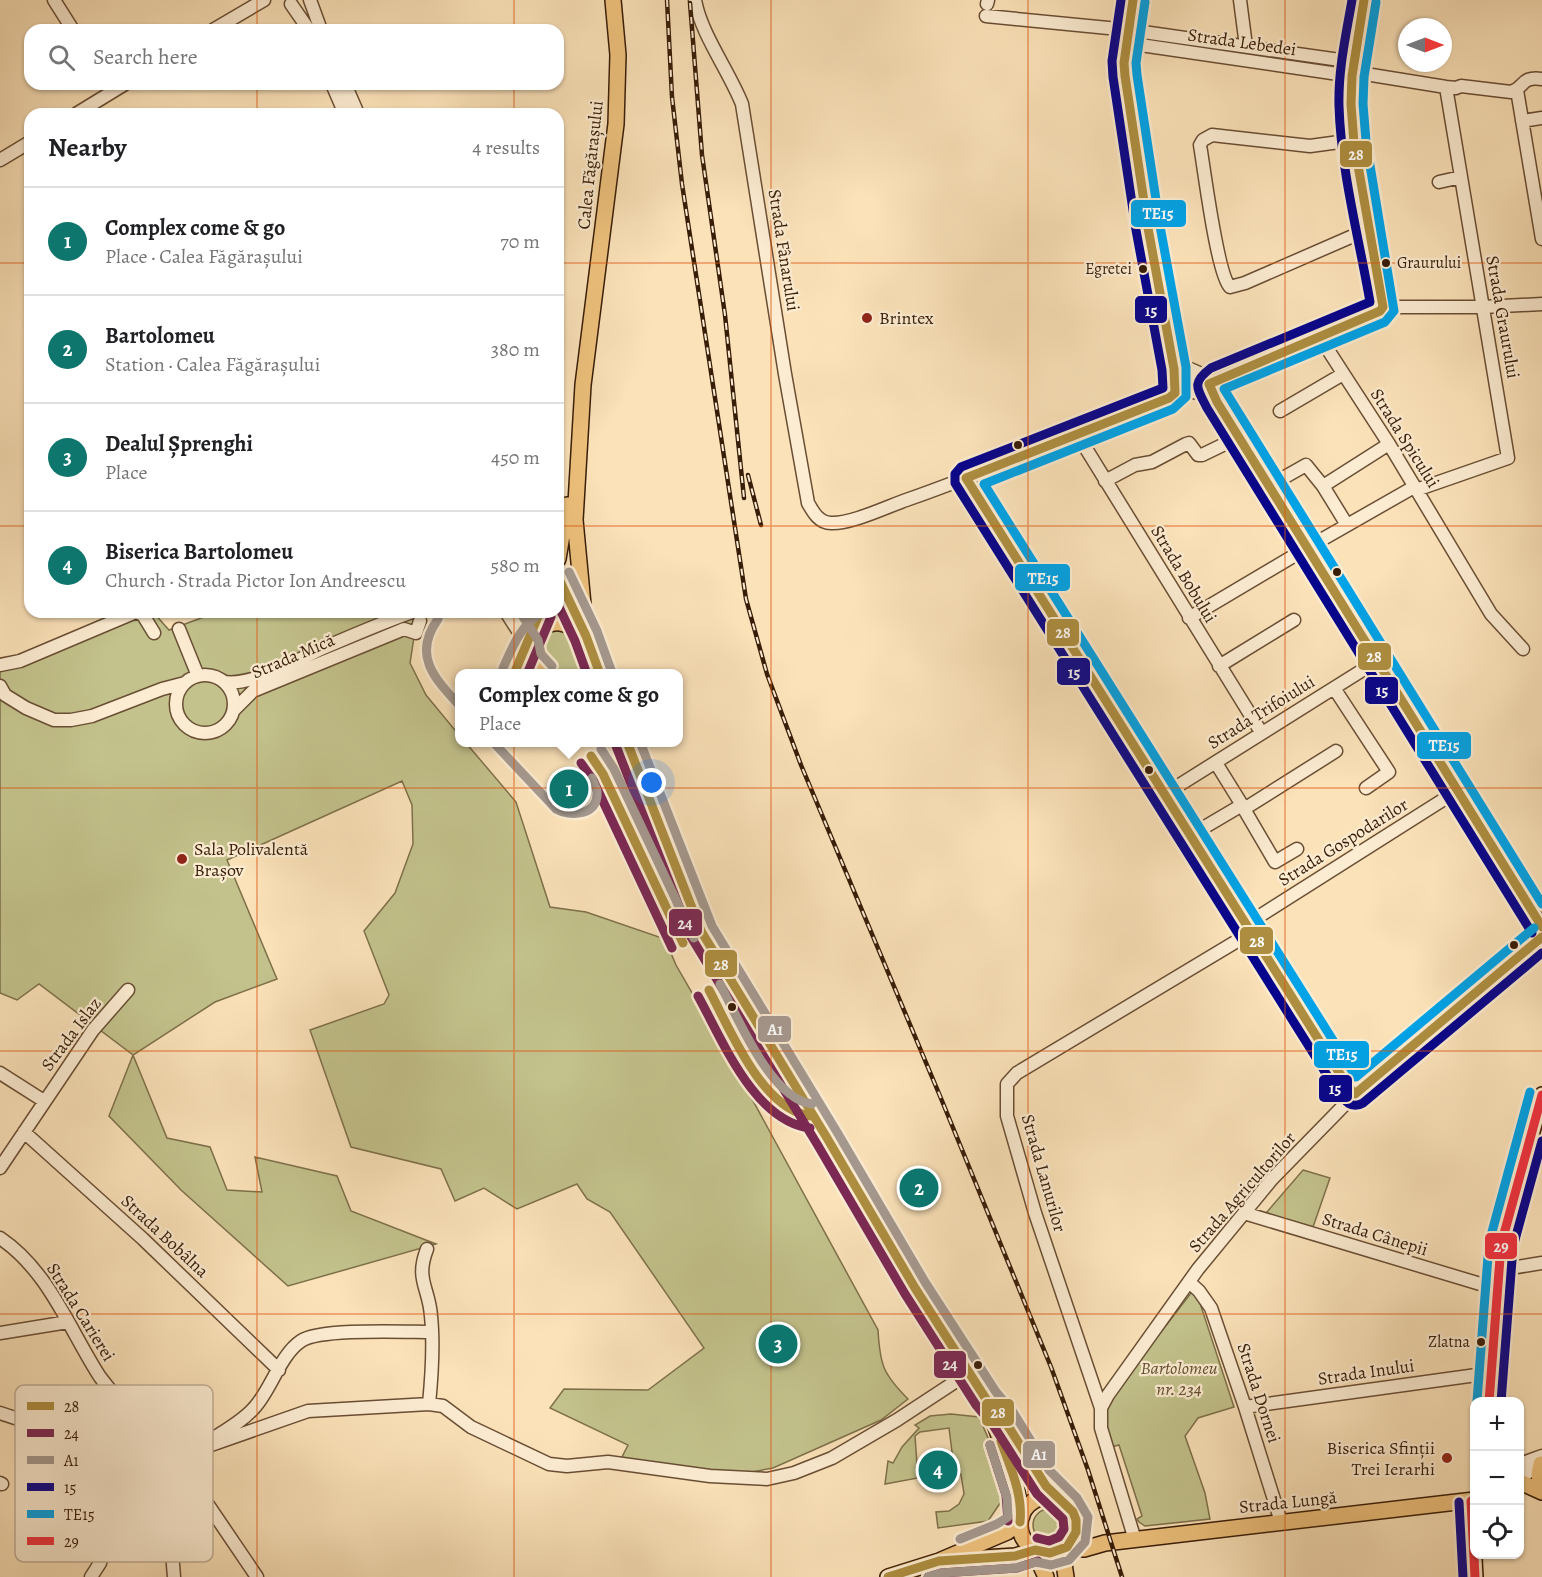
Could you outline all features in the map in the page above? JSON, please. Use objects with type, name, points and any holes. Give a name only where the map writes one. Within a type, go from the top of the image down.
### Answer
[{"type":"main road","name":"Calea Făgărașului","points":[[605,0],[614,30]]},
{"type":"main road","name":"Calea Făgărașului","points":[[598,669],[586,636],[574,520],[580,411],[616,124],[618,55],[613,0]]},
{"type":"main road","name":"Calea Făgărașului","points":[[564,525],[575,424],[580,411]]},
{"type":"main road","points":[[538,618],[529,640],[530,660],[538,669]]},
{"type":"main road","points":[[529,640],[545,625],[560,622],[574,627],[586,636]]},
{"type":"main road","points":[[607,747],[625,777],[657,863],[669,886],[701,932],[827,1138],[915,1288],[986,1399],[1002,1418],[1040,1477],[1073,1512],[1087,1535],[1105,1543]]},
{"type":"main road","points":[[629,747],[701,932]]},
{"type":"main road","points":[[1489,1397],[1498,1270],[1505,1231],[1535,1146],[1542,1095]]},
{"type":"main road","points":[[986,1399],[1015,1482],[1021,1519],[1020,1529],[1025,1541],[1036,1551],[1046,1577]]},
{"type":"main road","points":[[1542,1463],[1539,1475],[1542,1490]]},
{"type":"main road","points":[[1524,1482],[1542,1490]]},
{"type":"main road","points":[[1524,1497],[1542,1499]]},
{"type":"main road","points":[[888,1577],[939,1561],[1008,1532],[1021,1519],[1029,1504],[1041,1498],[1062,1500]]},
{"type":"main road","name":"Strada Lungă","points":[[1064,1548],[1078,1550],[1105,1543],[1470,1500]]},
{"type":"main road","points":[[1473,1505],[1475,1577]]},
{"type":"main road","points":[[939,1561],[1015,1556],[1036,1551],[1050,1554],[1064,1548],[1076,1532],[1076,1520]]},
{"type":"main road","points":[[1064,1548],[1066,1577]]},
{"type":"street","points":[[54,0],[68,24]]},
{"type":"street","points":[[223,24],[264,0]]},
{"type":"street","points":[[288,2],[299,5],[309,0],[319,24]]},
{"type":"street","name":"Strada Fânarului","points":[[695,0],[703,24],[735,85],[742,104],[808,503],[820,519],[828,523],[843,522],[966,478]]},
{"type":"street","points":[[1132,0],[1124,63],[1128,103],[1174,369],[1172,395]]},
{"type":"street","points":[[1240,0],[1246,46]]},
{"type":"street","points":[[1364,0],[1353,70],[1351,104],[1354,140],[1383,307]]},
{"type":"street","points":[[288,2],[304,24]]},
{"type":"street","name":"Strada Lebedei","points":[[987,7],[1246,46],[1353,70],[1446,87],[1461,86],[1511,92],[1517,90],[1524,81],[1530,78],[1542,79]]},
{"type":"street","name":"Strada Lebedei","points":[[1127,43],[1353,70]]},
{"type":"street","name":"Strada Graurului","points":[[1189,618],[1347,525],[1415,489],[1508,458],[1446,87]]},
{"type":"street","points":[[83,108],[106,90]]},
{"type":"street","points":[[335,90],[342,108]]},
{"type":"street","points":[[348,90],[355,108]]},
{"type":"street","points":[[1517,90],[1542,239]]},
{"type":"street","points":[[1522,121],[1542,118]]},
{"type":"street","points":[[1354,140],[1310,146],[1212,135],[1200,144],[1216,242],[1224,278],[1230,286],[1245,284],[1369,229]]},
{"type":"street","points":[[0,160],[24,146]]},
{"type":"street","points":[[1439,182],[1461,177]]},
{"type":"street","points":[[1355,1094],[966,478],[1380,311],[1383,307],[1483,307],[1542,304]]},
{"type":"street","name":"Strada Spicului","points":[[1319,336],[1389,444],[1491,614],[1523,649]]},
{"type":"street","points":[[1170,351],[1215,399],[1542,927]]},
{"type":"street","points":[[1174,369],[1201,383]]},
{"type":"street","points":[[1280,411],[1343,374]]},
{"type":"street","name":"Strada Bobului","points":[[1077,434],[1261,732]]},
{"type":"street","points":[[1105,481],[1136,465],[1152,462],[1186,444],[1192,446],[1198,455],[1202,455],[1239,437]]},
{"type":"street","points":[[1323,486],[1389,444]]},
{"type":"street","points":[[1269,486],[1306,465],[1323,486],[1347,525]]},
{"type":"street","points":[[564,590],[586,636]]},
{"type":"street","points":[[0,665],[20,661],[122,618]]},
{"type":"street","points":[[145,618],[154,633]]},
{"type":"street","points":[[512,618],[529,640]]},
{"type":"street","points":[[1219,666],[1294,620]]},
{"type":"street","name":"Strada Mică","points":[[224,682],[234,683],[257,677],[382,623],[416,621]]},
{"type":"street","name":"Strada Mică","points":[[234,710],[253,691],[416,621]]},
{"type":"street","points":[[0,686],[5,695],[26,708],[54,720],[92,716],[162,689],[185,683],[198,676],[179,629]]},
{"type":"street","name":"Strada Trifoiului","points":[[1165,794],[1377,661]]},
{"type":"street","name":"Strada Mică","points":[[177,694],[175,703],[177,713],[181,722],[188,729],[207,734],[217,732],[225,726],[234,710],[231,689],[216,677],[198,676]]},
{"type":"street","points":[[162,689],[177,694],[185,683]]},
{"type":"street","points":[[1334,688],[1389,772],[1366,788]]},
{"type":"street","points":[[1203,828],[1243,807],[1336,751]]},
{"type":"street","points":[[1216,763],[1275,862],[1297,849]]},
{"type":"street","name":"Strada Gospodarilor","points":[[1249,928],[1458,791]]},
{"type":"street","name":"Strada Lanurilor","points":[[1101,1408],[1035,1213],[1007,1116],[1008,1084],[1017,1073],[1249,928]]},
{"type":"street","name":"Strada Agricultorilor","points":[[1101,1408],[1189,1282],[1272,1179],[1355,1094],[1542,937]]},
{"type":"street","name":"Strada Islaz","points":[[0,1168],[93,1029],[128,990]]},
{"type":"street","points":[[0,1073],[44,1101]]},
{"type":"street","name":"Strada Bobâlna","points":[[24,1132],[143,1239],[279,1370]]},
{"type":"street","name":"Strada Cânepii","points":[[1244,1213],[1497,1289]]},
{"type":"street","name":"Strada Carierei","points":[[0,1238],[19,1253],[40,1277],[92,1365],[107,1385]]},
{"type":"street","points":[[427,1249],[421,1270],[430,1305],[432,1332],[433,1366],[429,1404]]},
{"type":"street","points":[[1498,1270],[1542,1263]]},
{"type":"street","name":"Strada Dornei","points":[[1189,1282],[1199,1291],[1211,1308],[1281,1522]]},
{"type":"street","points":[[0,1333],[68,1322]]},
{"type":"street","points":[[213,1438],[246,1416],[262,1398],[291,1350],[300,1341],[310,1336],[432,1332]]},
{"type":"street","points":[[213,1444],[308,1411],[429,1404],[443,1407],[471,1427],[549,1464],[567,1466],[608,1462],[753,1480],[781,1476],[832,1458],[897,1420],[970,1372]]},
{"type":"street","name":"Strada Inului","points":[[1245,1407],[1491,1373]]},
{"type":"street","points":[[1101,1408],[1104,1442],[1135,1540]]},
{"type":"street","points":[[0,1413],[15,1418]]},
{"type":"street","points":[[1524,1463],[1542,1456]]},
{"type":"street","points":[[1524,1477],[1542,1463]]},
{"type":"street","name":"Strada Carierei","points":[[213,1511],[257,1577]]},
{"type":"street","points":[[91,1577],[100,1562]]},
{"type":"street","points":[[173,1562],[174,1577]]},
{"type":"green space","points":[[116,618],[158,618],[169,630],[201,618],[417,618],[410,663],[426,695],[455,730],[455,747],[469,747],[516,802],[550,907],[586,912],[665,939],[676,965],[733,1064],[878,1330],[884,1368],[893,1383],[908,1399],[881,1420],[773,1468],[735,1475],[621,1459],[628,1445],[550,1408],[564,1389],[648,1390],[704,1348],[610,1212],[587,1199],[577,1184],[517,1209],[484,1188],[455,1201],[441,1169],[351,1147],[310,1030],[384,1004],[389,995],[364,931],[395,893],[413,844],[412,805],[402,781],[227,860],[277,979],[215,1002],[133,1055],[39,984],[17,1000],[0,993],[0,666]]},
{"type":"green space","points":[[547,628],[569,630],[577,641],[588,669],[545,669],[534,651],[534,645],[540,634]]},
{"type":"green space","points":[[133,1055],[167,1138],[210,1147],[227,1190],[262,1192],[255,1157],[337,1176],[351,1211],[436,1244],[288,1286],[181,1190],[109,1116]]},
{"type":"green space","points":[[1303,1170],[1330,1178],[1313,1227],[1266,1213]]},
{"type":"green space","name":"Bartolomeu nr. 234","points":[[1191,1293],[1197,1294],[1234,1407],[1198,1418],[1185,1436],[1205,1493],[1210,1519],[1145,1526],[1137,1519],[1142,1516],[1119,1445],[1111,1447],[1107,1425],[1108,1408],[1109,1403],[1144,1354]]},
{"type":"green space","points":[[951,1414],[979,1417],[992,1447],[1005,1496],[988,1521],[938,1528],[936,1512],[949,1511],[959,1504],[964,1494],[961,1475],[954,1468],[949,1428],[920,1432],[915,1436],[918,1478],[885,1484],[888,1461],[893,1463],[902,1447],[919,1428],[915,1425],[930,1416]]},
{"type":"green space","points":[[1049,1509],[1060,1514],[1065,1525],[1060,1536],[1049,1541],[1038,1536],[1033,1525],[1038,1514]]},
{"type":"railway","points":[[667,0],[672,97],[682,184],[746,599],[767,674],[801,765],[1051,1367],[1088,1470],[1122,1577]]},
{"type":"railway","points":[[690,3],[702,155],[725,315],[744,498]]},
{"type":"railway","points":[[748,475],[761,525]]},
{"type":"transit line","name":"15","points":[[1121,0],[1112,61],[1113,77],[1136,230],[1162,370],[1163,388],[961,467],[955,474],[955,483],[1337,1091],[1348,1103],[1351,1105],[1363,1103],[1542,953]]},
{"type":"transit line","name":"28","points":[[966,478],[1169,398],[1175,393],[1174,369],[1148,228],[1125,76],[1124,63],[1133,0]]},
{"type":"transit line","name":"15","points":[[1352,0],[1340,79],[1340,130],[1370,302],[1211,368],[1198,382],[1198,386],[1207,408],[1532,933]]},
{"type":"transit line","name":"28","points":[[1364,0],[1352,76],[1351,104],[1354,143],[1383,307]]},
{"type":"transit line","name":"TE15","points":[[1145,2],[1136,63],[1137,75],[1160,226],[1186,367],[1186,397],[1173,409],[984,484],[1356,1077],[1534,928]]},
{"type":"transit line","name":"TE15","points":[[1376,2],[1364,77],[1363,104],[1366,141],[1394,311],[1385,322],[1224,389],[1542,904]]},
{"type":"transit line","name":"28","points":[[1209,384],[1380,311],[1383,307]]},
{"type":"transit line","name":"28","points":[[1209,384],[1217,402],[1542,927]]},
{"type":"transit line","name":"28","points":[[966,478],[1347,1085],[1355,1094]]},
{"type":"transit line","name":"A1","points":[[569,572],[597,631],[611,669]]},
{"type":"transit line","name":"28","points":[[564,590],[586,636],[598,669]]},
{"type":"transit line","name":"A1","points":[[524,618],[538,640],[541,654],[552,666]]},
{"type":"transit line","name":"A1","points":[[503,668],[523,629],[534,618]]},
{"type":"transit line","name":"28","points":[[516,669],[537,618]]},
{"type":"transit line","name":"24","points":[[529,669],[551,618]]},
{"type":"transit line","name":"24","points":[[564,618],[585,669]]},
{"type":"transit line","name":"A1","points":[[438,619],[430,632],[427,655],[435,676],[455,700]]},
{"type":"transit line","name":"A1","points":[[498,747],[556,809],[562,812],[582,813],[593,806],[597,792],[592,778]]},
{"type":"transit line","name":"24","points":[[616,747],[691,937],[905,1294],[976,1405],[993,1425],[1037,1494],[1063,1519],[1064,1529],[1059,1537],[1049,1541],[1037,1538]]},
{"type":"transit line","name":"28","points":[[629,747],[701,931],[915,1288],[986,1399],[1003,1418],[1046,1486],[1073,1512],[1076,1532],[1067,1547],[1050,1553],[1035,1550]]},
{"type":"transit line","name":"A1","points":[[642,747],[712,926],[925,1282],[996,1392],[1013,1412],[1049,1470],[1077,1498],[1088,1517],[1085,1542],[1069,1560],[1051,1565],[1036,1562],[1016,1568],[941,1573],[928,1577]]},
{"type":"transit line","name":"A1","points":[[601,749],[614,769],[694,938]]},
{"type":"transit line","name":"28","points":[[591,756],[603,774],[683,943]]},
{"type":"transit line","name":"24","points":[[581,763],[593,780],[672,948]]},
{"type":"transit line","name":"28","points":[[1355,1094],[1542,937]]},
{"type":"transit line","name":"A1","points":[[720,984],[746,1036],[770,1073],[797,1099],[812,1104]]},
{"type":"transit line","name":"28","points":[[709,990],[738,1045],[763,1084],[777,1099],[793,1110],[811,1116]]},
{"type":"transit line","name":"24","points":[[698,996],[729,1055],[756,1094],[772,1110],[790,1122],[810,1128]]},
{"type":"transit line","name":"TE15","points":[[1477,1397],[1489,1243],[1530,1092]]},
{"type":"transit line","name":"29","points":[[1489,1397],[1501,1245],[1542,1095]]},
{"type":"transit line","name":"15","points":[[1501,1397],[1513,1247],[1542,1141]]},
{"type":"transit line","name":"28","points":[[1001,1441],[1018,1491],[1020,1522]]},
{"type":"transit line","name":"24","points":[[990,1445],[1006,1495],[1008,1521]]},
{"type":"transit line","name":"A1","points":[[960,1539],[1008,1517],[1007,1498],[990,1445]]},
{"type":"transit line","name":"15","points":[[1459,1502],[1463,1577]]},
{"type":"transit line","name":"29","points":[[1471,1505],[1475,1577]]},
{"type":"transit line","name":"28","points":[[888,1577],[939,1561],[1015,1556],[1035,1550]]},
{"type":"transit line","name":"24","points":[[928,1577],[941,1573],[1017,1568],[1038,1561]]},
{"type":"place","name":"Graurului","points":[[1386,263]]},
{"type":"place","name":"Egretei","points":[[1143,269]]},
{"type":"place","name":"Brintex","points":[[867,318]]},
{"type":"place","name":"Complex come & go","points":[[569,789]]},
{"type":"place","name":"Sala Polivalentă Brașov","points":[[182,859]]},
{"type":"place","name":"Bartolomeu","points":[[919,1188]]},
{"type":"place","name":"Zlatna","points":[[1481,1342]]},
{"type":"place","name":"Dealul Șprenghi","points":[[778,1344]]},
{"type":"place","name":"Biserica Sfinții Trei Ierarhi","points":[[1447,1458]]},
{"type":"place","name":"Biserica Bartolomeu","points":[[938,1470]]}]
